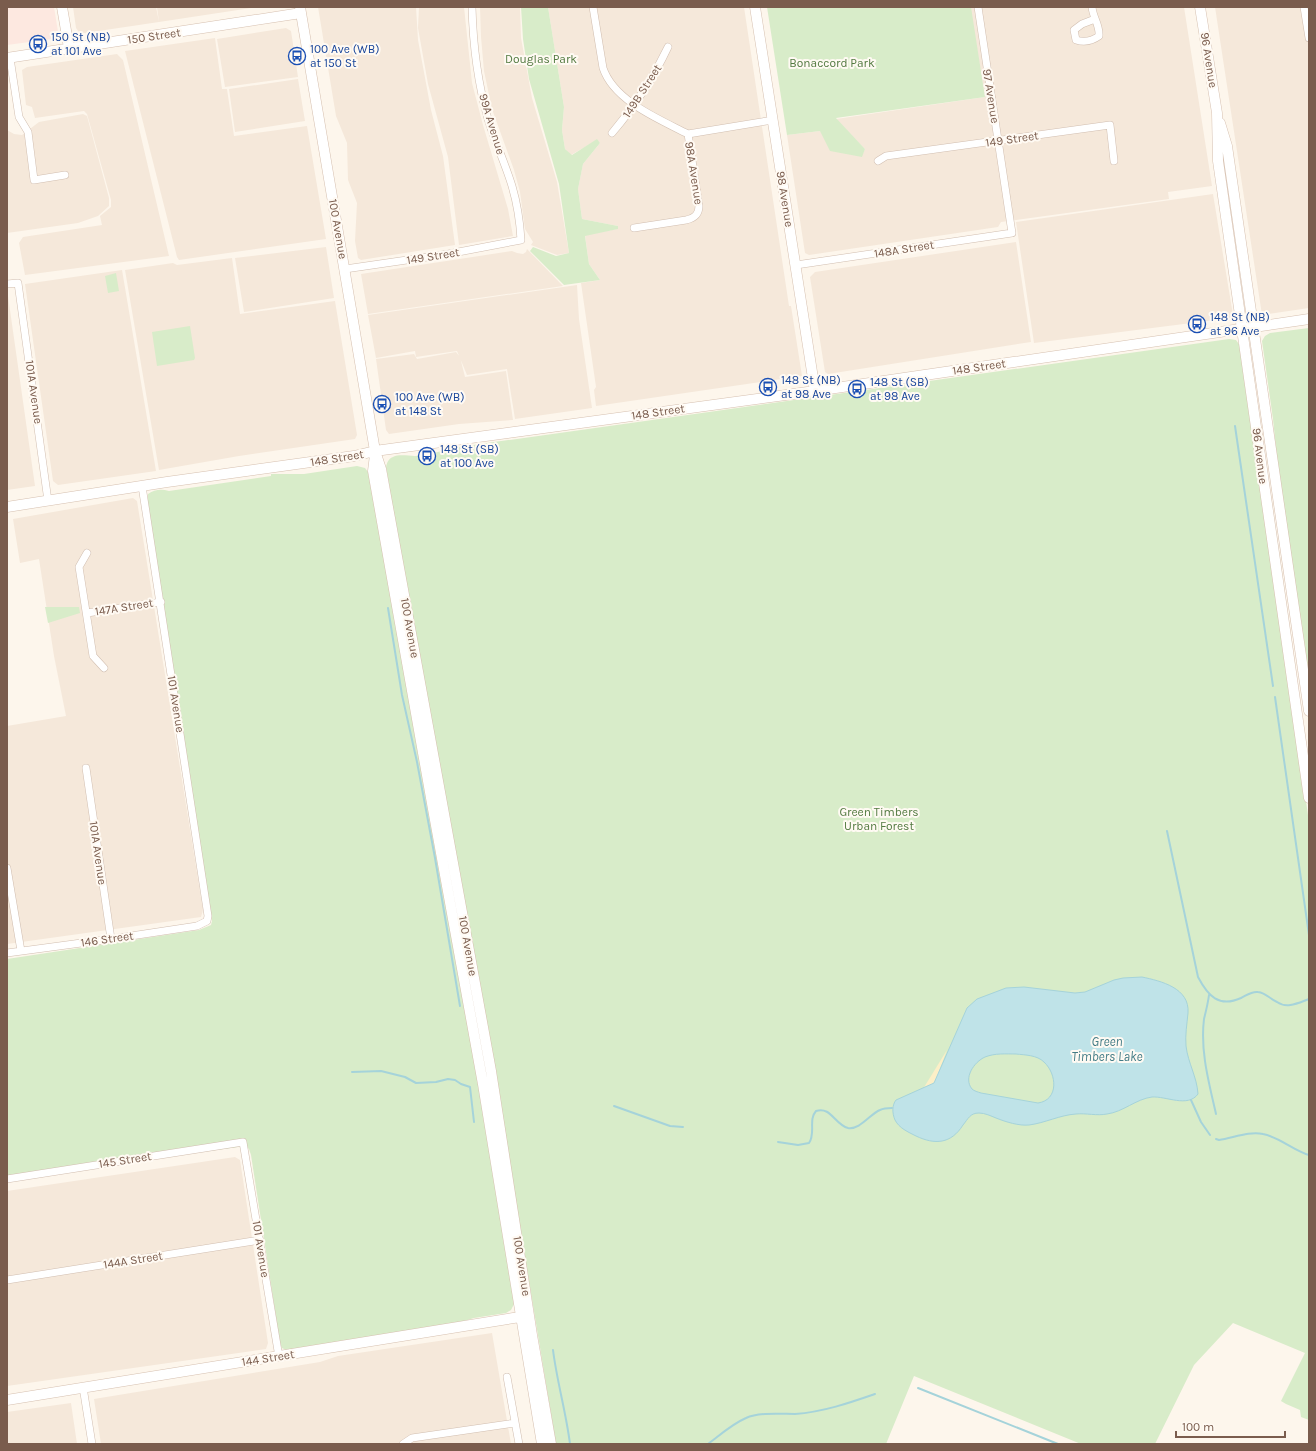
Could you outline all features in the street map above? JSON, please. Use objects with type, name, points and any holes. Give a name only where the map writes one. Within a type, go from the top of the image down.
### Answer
[{"type":"main road","points":[[62,7],[69,48]]},
{"type":"main road","name":"98 Avenue","points":[[755,7],[815,391]]},
{"type":"main road","name":"96 Avenue","points":[[1200,7],[1217,113],[1227,146],[1309,711]]},
{"type":"main road","name":"150 Street","points":[[8,58],[301,10]]},
{"type":"main road","name":"100 Avenue","points":[[301,10],[375,451],[373,471],[525,1316],[551,1444]]},
{"type":"main road","name":"96 Avenue","points":[[1217,113],[1218,161],[1309,798]]},
{"type":"main road","name":"148 Street","points":[[7,507],[354,456],[375,451],[815,391],[1309,319]]},
{"type":"main road","name":"100 Avenue","points":[[525,1316],[542,1444]]},
{"type":"main road","name":"144 Street","points":[[7,1400],[525,1316]]},
{"type":"street","name":"99A Avenue","points":[[472,7],[476,56],[482,96],[512,187],[520,226],[521,240]]},
{"type":"street","name":"98A Avenue","points":[[593,7],[606,78],[613,87],[635,105],[688,134],[699,211],[692,218],[686,220],[634,228]]},
{"type":"street","name":"97 Avenue","points":[[978,7],[1012,232]]},
{"type":"street","points":[[1092,7],[1095,20]]},
{"type":"street","points":[[1304,7],[1309,38]]},
{"type":"street","name":"149B Street","points":[[612,133],[635,105],[656,71],[668,46]]},
{"type":"street","points":[[8,58],[19,117],[28,132],[34,180],[65,175]]},
{"type":"street","points":[[688,134],[773,120]]},
{"type":"street","name":"149 Street","points":[[878,161],[886,156],[1110,125],[1114,161]]},
{"type":"street","name":"148A Street","points":[[796,265],[1012,232]]},
{"type":"street","name":"149 Street","points":[[345,269],[448,254],[521,240]]},
{"type":"street","name":"101A Avenue","points":[[7,284],[18,283],[48,501]]},
{"type":"street","name":"101 Avenue","points":[[142,486],[208,916],[207,921]]},
{"type":"street","points":[[87,553],[79,567],[93,656],[104,668]]},
{"type":"street","name":"147A Street","points":[[87,613],[161,602]]},
{"type":"street","name":"101A Avenue","points":[[86,768],[111,939]]},
{"type":"street","points":[[7,868],[20,951]]},
{"type":"street","name":"146 Street","points":[[7,953],[197,926],[207,921]]},
{"type":"street","name":"101 Avenue","points":[[244,1142],[279,1357]]},
{"type":"street","name":"145 Street","points":[[7,1179],[244,1142]]},
{"type":"street","name":"144A Street","points":[[7,1280],[260,1240]]},
{"type":"street","points":[[507,1377],[519,1444]]},
{"type":"street","points":[[83,1387],[92,1444]]},
{"type":"street","points":[[403,1444],[412,1438],[515,1422]]},
{"type":"shaded area","points":[[7,7],[54,7],[59,38],[7,45]]},
{"type":"shaded area","points":[[73,7],[156,7],[159,22],[85,33],[79,32],[76,28]]},
{"type":"shaded area","points":[[157,7],[257,7],[159,22]]},
{"type":"shaded area","points":[[318,7],[416,7],[418,40],[431,110],[443,156],[455,245],[361,260],[358,258],[355,241],[357,203],[348,180],[347,143],[336,116]]},
{"type":"shaded area","points":[[419,7],[464,7],[472,83],[508,209],[513,236],[459,245],[448,157],[428,84],[418,28]]},
{"type":"shaded area","points":[[480,7],[520,7],[521,38],[532,98],[557,182],[569,253],[557,255],[531,245],[533,242],[525,229],[520,192],[514,170],[492,109],[484,71]]},
{"type":"shaded area","points":[[548,7],[744,7],[789,306],[791,306],[802,376],[596,406],[594,390],[596,387],[581,283],[600,280],[589,264],[585,235],[617,229],[618,226],[582,219],[578,189],[583,164],[600,143],[597,140],[571,155],[565,149],[562,130],[564,107]]},
{"type":"shaded area","points":[[970,7],[1184,7],[1212,186],[1168,192],[1169,199],[1001,222],[998,227],[809,255],[805,253],[787,135],[820,131],[863,153],[865,149],[836,119],[985,97]]},
{"type":"shaded area","points":[[1215,7],[1309,7],[1309,308],[1262,315]]},
{"type":"shaded area","points":[[286,28],[291,31],[298,77],[225,87],[217,39]]},
{"type":"shaded area","points":[[215,38],[222,89],[227,89],[234,136],[307,126],[326,239],[179,260],[177,257],[125,51]]},
{"type":"shaded area","points":[[117,54],[123,60],[169,256],[25,275],[19,243],[23,237],[102,225],[100,216],[111,207],[111,200],[87,114],[84,111],[35,118],[32,107],[26,105],[22,70],[27,67]]},
{"type":"shaded area","points":[[298,79],[305,121],[235,132],[229,89]]},
{"type":"shaded area","points":[[83,114],[87,116],[109,198],[109,206],[98,216],[78,223],[7,233],[7,130],[14,134],[22,135],[39,122]]},
{"type":"shaded area","points":[[1213,194],[1233,315],[1231,318],[1034,343],[1016,222]]},
{"type":"shaded area","points":[[1016,242],[1031,342],[828,374],[825,372],[810,277],[815,272]]},
{"type":"shaded area","points":[[326,247],[334,298],[244,312],[235,258]]},
{"type":"shaded area","points":[[527,249],[563,286],[368,314],[361,274],[512,251],[523,254]]},
{"type":"shaded area","points":[[232,258],[240,314],[335,301],[357,435],[355,439],[239,456],[159,470],[125,270],[173,263],[177,265]]},
{"type":"shaded area","points":[[122,270],[156,471],[58,485],[53,481],[25,284]]},
{"type":"shaded area","points":[[577,285],[579,319],[592,408],[515,419],[507,369],[467,375],[457,351],[416,357],[415,351],[376,358],[368,315]]},
{"type":"shaded area","points":[[7,296],[35,486],[7,490]]},
{"type":"shaded area","points":[[456,352],[460,357],[465,377],[506,371],[513,420],[459,424],[389,434],[386,430],[376,359],[414,354],[417,359]]},
{"type":"shaded area","points":[[133,498],[137,501],[203,910],[201,917],[7,944],[7,726],[66,716],[54,656],[39,559],[20,563],[13,519]]},
{"type":"shaded area","points":[[235,1157],[240,1160],[268,1343],[266,1349],[7,1386],[7,1191]]},
{"type":"shaded area","points":[[492,1333],[511,1444],[101,1444],[94,1399],[320,1362],[338,1356]]},
{"type":"shaded area","points":[[71,1403],[77,1444],[7,1444],[7,1412]]},
{"type":"green space","name":"Douglas Park","points":[[521,7],[548,7],[564,107],[562,130],[565,149],[572,155],[597,139],[600,143],[583,164],[578,189],[582,219],[618,226],[618,229],[585,236],[589,264],[600,280],[564,285],[530,251],[533,247],[556,256],[569,253],[559,184],[529,79],[523,39]]},
{"type":"green space","name":"Bonaccord Park","points":[[767,7],[971,7],[985,97],[836,118],[865,149],[862,157],[830,151],[820,131],[787,135]]},
{"type":"green space","points":[[116,273],[119,291],[108,293],[105,276]]},
{"type":"green space","points":[[190,326],[195,358],[194,360],[157,366],[152,332]]},
{"type":"green space","points":[[1309,328],[1309,687],[1279,478],[1273,419],[1262,341],[1265,336],[1270,333]]},
{"type":"green space","name":"Green Timbers Urban Forest","points":[[1229,339],[1236,340],[1241,347],[1309,822],[1309,1420],[1301,1417],[1300,1410],[1281,1401],[1305,1353],[1233,1323],[1194,1365],[1155,1444],[1081,1444],[914,1376],[886,1444],[556,1444],[494,1070],[419,663],[386,467],[388,461],[395,456],[421,456],[459,447]]},
{"type":"green space","points":[[357,466],[365,468],[368,472],[457,956],[514,1304],[511,1310],[506,1313],[474,1318],[454,1324],[286,1350],[282,1348],[280,1343],[251,1155],[246,1146],[7,1178],[7,959],[199,930],[211,925],[212,921],[147,502],[148,494],[158,490],[169,491],[271,476],[271,474],[304,474]]},
{"type":"green space","points":[[45,607],[79,607],[80,613],[48,623]]},
{"type":"sand","points":[[947,1050],[934,1084],[923,1089]]},
{"type":"water","name":"Green Timbers Lake","points":[[1142,977],[1157,981],[1173,987],[1184,997],[1187,1004],[1188,1013],[1186,1046],[1198,1094],[1194,1098],[1183,1101],[1152,1097],[1140,1100],[1113,1113],[1103,1115],[1070,1115],[1029,1125],[1012,1123],[986,1114],[976,1113],[970,1117],[953,1136],[942,1141],[930,1141],[923,1139],[901,1128],[897,1123],[893,1112],[893,1107],[896,1100],[934,1083],[967,1008],[977,999],[1006,988],[1024,987],[1075,993],[1085,992],[1114,980]],"holes":[[[997,1054],[1020,1054],[1038,1058],[1044,1062],[1052,1073],[1054,1086],[1053,1092],[1045,1101],[1038,1103],[981,1093],[972,1089],[969,1075],[974,1066],[981,1059]]]},
{"type":"waterway","points":[[1235,426],[1273,686]]},
{"type":"waterway","points":[[388,608],[402,695],[417,762],[435,858],[460,1006]]},
{"type":"waterway","points":[[1275,697],[1309,935]]},
{"type":"waterway","points":[[1167,831],[1198,977],[1210,995],[1220,1001],[1226,1002],[1233,1001],[1256,992],[1285,1005],[1293,1005],[1309,999]]},
{"type":"waterway","points":[[1209,995],[1204,1019],[1203,1043],[1206,1067],[1216,1114]]},
{"type":"waterway","points":[[352,1072],[381,1071],[405,1077],[416,1083],[436,1082],[448,1079],[455,1080],[470,1087],[474,1122]]},
{"type":"waterway","points":[[1191,1100],[1201,1122],[1210,1135]]},
{"type":"waterway","points":[[614,1106],[670,1126],[683,1127]]},
{"type":"waterway","points":[[778,1142],[798,1145],[809,1143],[812,1135],[813,1118],[816,1111],[826,1111],[844,1126],[852,1128],[857,1127],[876,1112],[885,1108],[892,1108]]},
{"type":"waterway","points":[[1216,1139],[1219,1140],[1258,1133],[1275,1138],[1309,1155]]},
{"type":"waterway","points":[[553,1350],[570,1444]]},
{"type":"waterway","points":[[918,1388],[1058,1444]]},
{"type":"waterway","points":[[708,1444],[736,1423],[751,1416],[795,1414],[816,1411],[846,1404],[875,1394]]},
{"type":"place","name":"150 St (NB) at 101 Ave","points":[[38,44]]},
{"type":"place","name":"100 Ave (WB) at 150 St","points":[[297,56]]},
{"type":"place","name":"148 St (NB) at 96 Ave","points":[[1197,324]]},
{"type":"place","name":"148 St (NB) at 98 Ave","points":[[768,387]]},
{"type":"place","name":"148 St (SB) at 98 Ave","points":[[857,389]]},
{"type":"place","name":"100 Ave (WB) at 148 St","points":[[382,404]]},
{"type":"place","name":"148 St (SB) at 100 Ave","points":[[427,456]]}]
